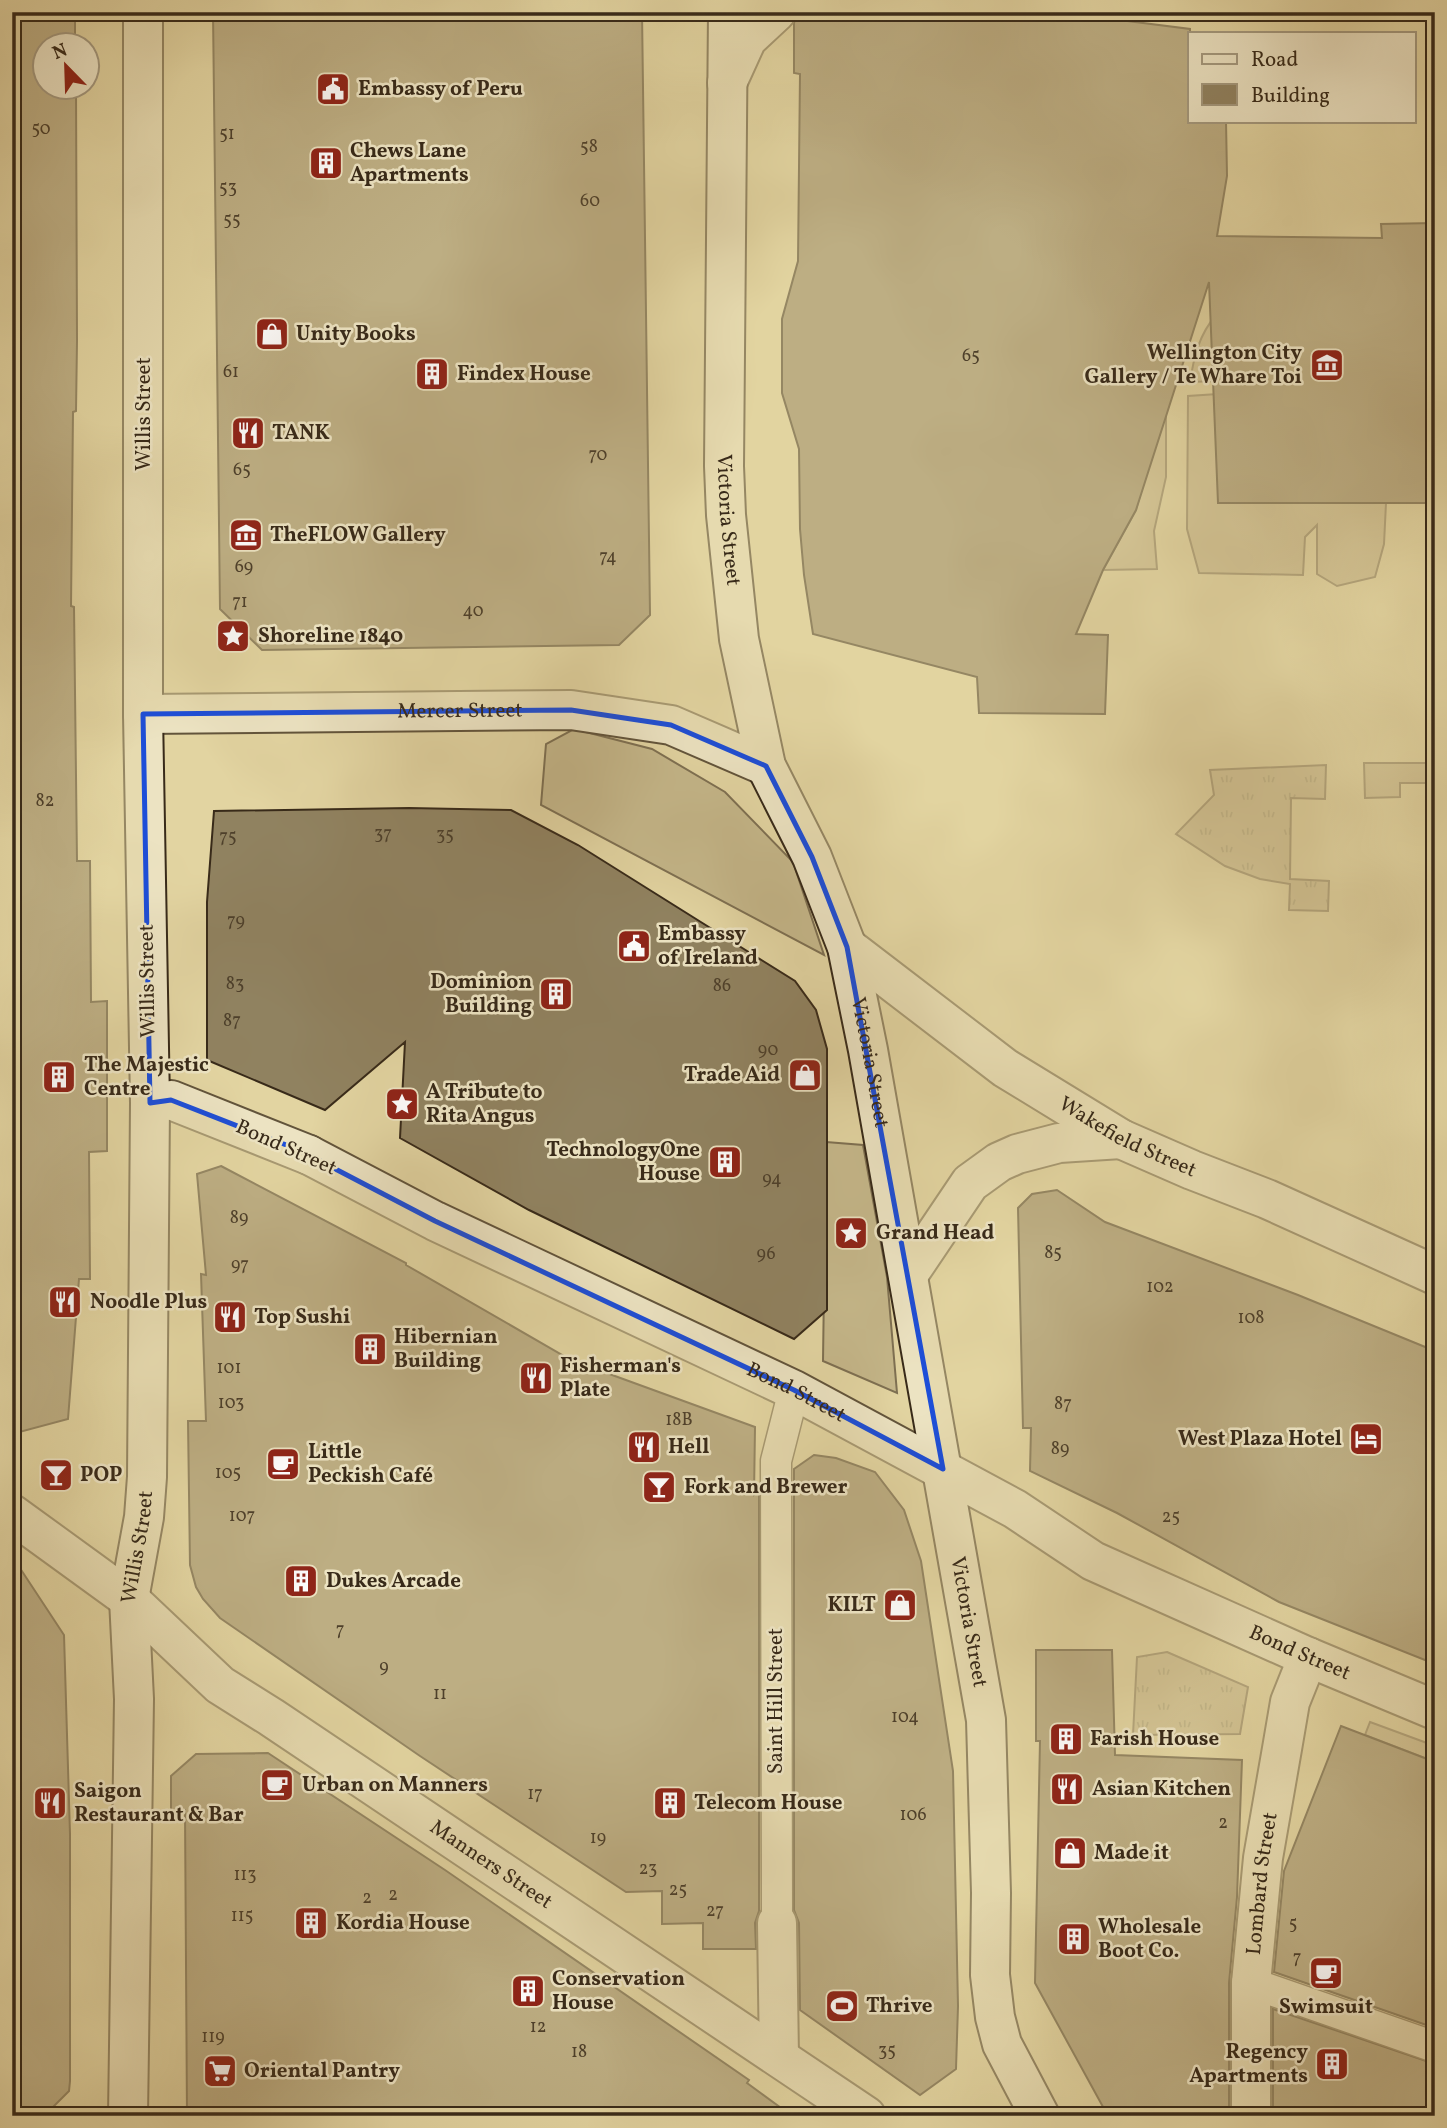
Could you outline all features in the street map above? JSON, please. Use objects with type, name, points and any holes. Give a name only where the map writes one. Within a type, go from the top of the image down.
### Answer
[{"type":"street","name":"Willis Street","points":[[128,2116],[134,1709],[129,1599],[144,1517],[147,1477],[150,1103],[143,715],[143,12]]},
{"type":"street","name":"Victoria Street","points":[[727,12],[724,466],[726,515],[739,639],[766,766],[812,857],[847,947],[868,1050],[986,1720],[990,1975],[995,2017],[1002,2044],[1040,2116]]},
{"type":"street","points":[[742,12],[742,22],[754,12]]},
{"type":"street","points":[[727,83],[747,39],[776,12]]},
{"type":"street","name":"Mercer Street","points":[[143,715],[571,710],[670,725],[766,766]]},
{"type":"street","name":"Wakefield Street","points":[[847,947],[1005,1068],[1121,1139],[1267,1199],[1435,1275]]},
{"type":"street","name":"Bond Street","points":[[150,1103],[171,1100],[309,1155],[435,1221],[794,1390],[1015,1509],[1093,1561],[1308,1657],[1435,1710]]},
{"type":"street","points":[[908,1275],[970,1183],[999,1162],[1017,1153],[1059,1143],[1121,1139]]},
{"type":"street","name":"Manners Street","points":[[12,1514],[129,1599],[220,1685],[866,2116]]},
{"type":"street","name":"Lombard Street","points":[[1251,2116],[1251,1983],[1263,1858],[1290,1702],[1308,1657]]},
{"type":"street","name":"Saint Hill Street","points":[[777,1923],[779,2057]]},
{"type":"lane","name":"Saint Hill Street","points":[[777,1923],[776,1461],[794,1390]]},
{"type":"lane","points":[[1251,1983],[1435,2046]]},
{"type":"highlighted area","points":[[571,710],[671,725],[766,766],[812,857],[847,947],[943,1469],[794,1390],[435,1221],[299,1150],[171,1100],[150,1103],[143,714]]},
{"type":"green space","points":[[1216,315],[1218,381],[1190,382],[1198,346]]},
{"type":"green space","points":[[1218,394],[1386,503],[1384,544],[1375,577],[1337,586],[1317,574],[1317,525],[1305,537],[1303,575],[1199,573],[1187,529],[1188,396]]},
{"type":"green space","points":[[1166,403],[1166,477],[1154,531],[1157,569],[1103,570],[1136,510]]},
{"type":"green space","points":[[574,729],[652,749],[725,792],[793,862],[824,955],[541,805],[546,744]]},
{"type":"green space","points":[[1364,763],[1435,763],[1435,783],[1400,783],[1400,797],[1365,798]]},
{"type":"green space","points":[[1326,765],[1325,799],[1291,798],[1290,879],[1329,881],[1328,911],[1289,910],[1290,884],[1260,879],[1225,866],[1176,834],[1214,795],[1210,770]]},
{"type":"green space","points":[[826,1142],[863,1145],[887,1277],[897,1393],[823,1361]]},
{"type":"green space","points":[[1167,1652],[1248,1687],[1240,1734],[1133,1735],[1137,1657]]},
{"type":"green space","points":[[1370,1722],[1435,1746],[1435,1762],[1365,1735]]},
{"type":"building","points":[[12,12],[75,12],[75,32],[32,32],[32,102],[76,102],[77,341],[76,411],[73,412],[71,606],[74,607],[77,861],[90,861],[91,1002],[107,1001],[107,1151],[89,1152],[90,1279],[79,1279],[68,1419],[12,1434]]},
{"type":"building","points":[[213,12],[642,12],[650,615],[619,645],[262,650],[220,609]]},
{"type":"building","points":[[797,14],[1088,16],[1190,29],[1188,122],[1226,122],[1227,176],[1217,236],[1382,238],[1381,224],[1435,223],[1435,503],[1218,503],[1209,282],[1136,510],[1103,570],[1076,634],[1108,635],[1105,714],[979,713],[977,677],[813,634],[800,529],[799,449],[782,393],[782,319],[798,261],[800,74],[794,73],[794,23]]},
{"type":"building","points":[[409,808],[511,810],[578,845],[795,981],[816,1010],[827,1049],[827,1310],[794,1339],[529,1210],[400,1138],[405,1042],[325,1110],[207,1060],[207,902],[214,811]]},
{"type":"building","points":[[221,1166],[406,1263],[571,1360],[755,1427],[754,1495],[759,1492],[759,1911],[755,1923],[756,1949],[703,1949],[703,1923],[662,1924],[662,1891],[626,1892],[420,1756],[220,1618],[203,1599],[196,1587],[190,1565],[188,1421],[206,1421],[201,1274],[206,1275],[197,1174]]},
{"type":"building","points":[[1057,1190],[1105,1222],[1298,1295],[1435,1351],[1435,1664],[1279,1602],[1117,1513],[1030,1471],[1031,1428],[1023,1428],[1018,1208],[1032,1194]]},
{"type":"building","points":[[814,1455],[836,1458],[875,1472],[904,1510],[921,1561],[953,1771],[958,2006],[956,2069],[920,2095],[800,2010],[799,1923],[794,1910],[794,1469]]},
{"type":"building","points":[[12,1556],[64,1635],[70,1834],[70,2081],[69,2091],[49,2111],[12,2112]]},
{"type":"building","points":[[1036,1650],[1112,1650],[1115,1755],[1242,1760],[1237,1897],[1229,1983],[1229,2116],[1108,2116],[1035,1983],[1040,1741],[1036,1741]]},
{"type":"building","points":[[1341,1726],[1435,1762],[1435,2028],[1274,1972],[1284,1871]]},
{"type":"building","name":"Kordia House","points":[[268,1753],[445,1870],[749,2080],[747,2083],[792,2116],[187,2116],[185,1810],[171,1811],[171,1776],[196,1754]]},
{"type":"building","name":"Regency Apartments","points":[[1273,2009],[1435,2064],[1435,2116],[1273,2116]]},
{"type":"place","name":"Embassy of Peru","points":[[333,89]]},
{"type":"place","name":"Chews Lane Apartments","points":[[326,163]]},
{"type":"place","name":"Unity Books","points":[[272,334]]},
{"type":"place","name":"Wellington City Gallery / Te Whare Toi","points":[[1327,365]]},
{"type":"place","name":"Findex House","points":[[432,374]]},
{"type":"place","name":"TANK","points":[[248,433]]},
{"type":"place","name":"TheFLOW Gallery","points":[[246,535]]},
{"type":"place","name":"Shoreline 1840","points":[[233,636]]},
{"type":"place","name":"Embassy of Ireland","points":[[634,946]]},
{"type":"place","name":"Dominion Building","points":[[556,994]]},
{"type":"place","name":"Trade Aid","points":[[805,1075]]},
{"type":"place","name":"The Majestic Centre","points":[[59,1077]]},
{"type":"place","name":"A Tribute to Rita Angus","points":[[402,1104]]},
{"type":"place","name":"TechnologyOne House","points":[[725,1162]]},
{"type":"place","name":"Grand Head","points":[[851,1233]]},
{"type":"place","name":"Noodle Plus","points":[[65,1302]]},
{"type":"place","name":"Top Sushi","points":[[230,1317]]},
{"type":"place","name":"Hibernian Building","points":[[370,1349]]},
{"type":"place","name":"Fisherman's Plate","points":[[536,1378]]},
{"type":"place","name":"West Plaza Hotel","points":[[1366,1439]]},
{"type":"place","name":"Hell","points":[[644,1447]]},
{"type":"place","name":"Little Peckish Café","points":[[283,1464]]},
{"type":"place","name":"POP","points":[[56,1475]]},
{"type":"place","name":"Fork and Brewer","points":[[659,1487]]},
{"type":"place","name":"Dukes Arcade","points":[[301,1581]]},
{"type":"place","name":"KILT","points":[[900,1605]]},
{"type":"place","name":"Farish House","points":[[1066,1739]]},
{"type":"place","name":"Urban on Manners","points":[[277,1785]]},
{"type":"place","name":"Asian Kitchen","points":[[1067,1789]]},
{"type":"place","name":"Saigon Restaurant & Bar","points":[[50,1803]]},
{"type":"place","name":"Telecom House","points":[[670,1803]]},
{"type":"place","name":"Made it","points":[[1070,1853]]},
{"type":"place","name":"Kordia House","points":[[311,1923]]},
{"type":"place","name":"Wholesale Boot Co.","points":[[1074,1939]]},
{"type":"place","name":"Swimsuit","points":[[1326,1973]]},
{"type":"place","name":"Conservation House","points":[[528,1991]]},
{"type":"place","name":"Thrive","points":[[842,2006]]},
{"type":"place","name":"Regency Apartments","points":[[1332,2064]]},
{"type":"place","name":"Oriental Pantry","points":[[220,2071]]}]
